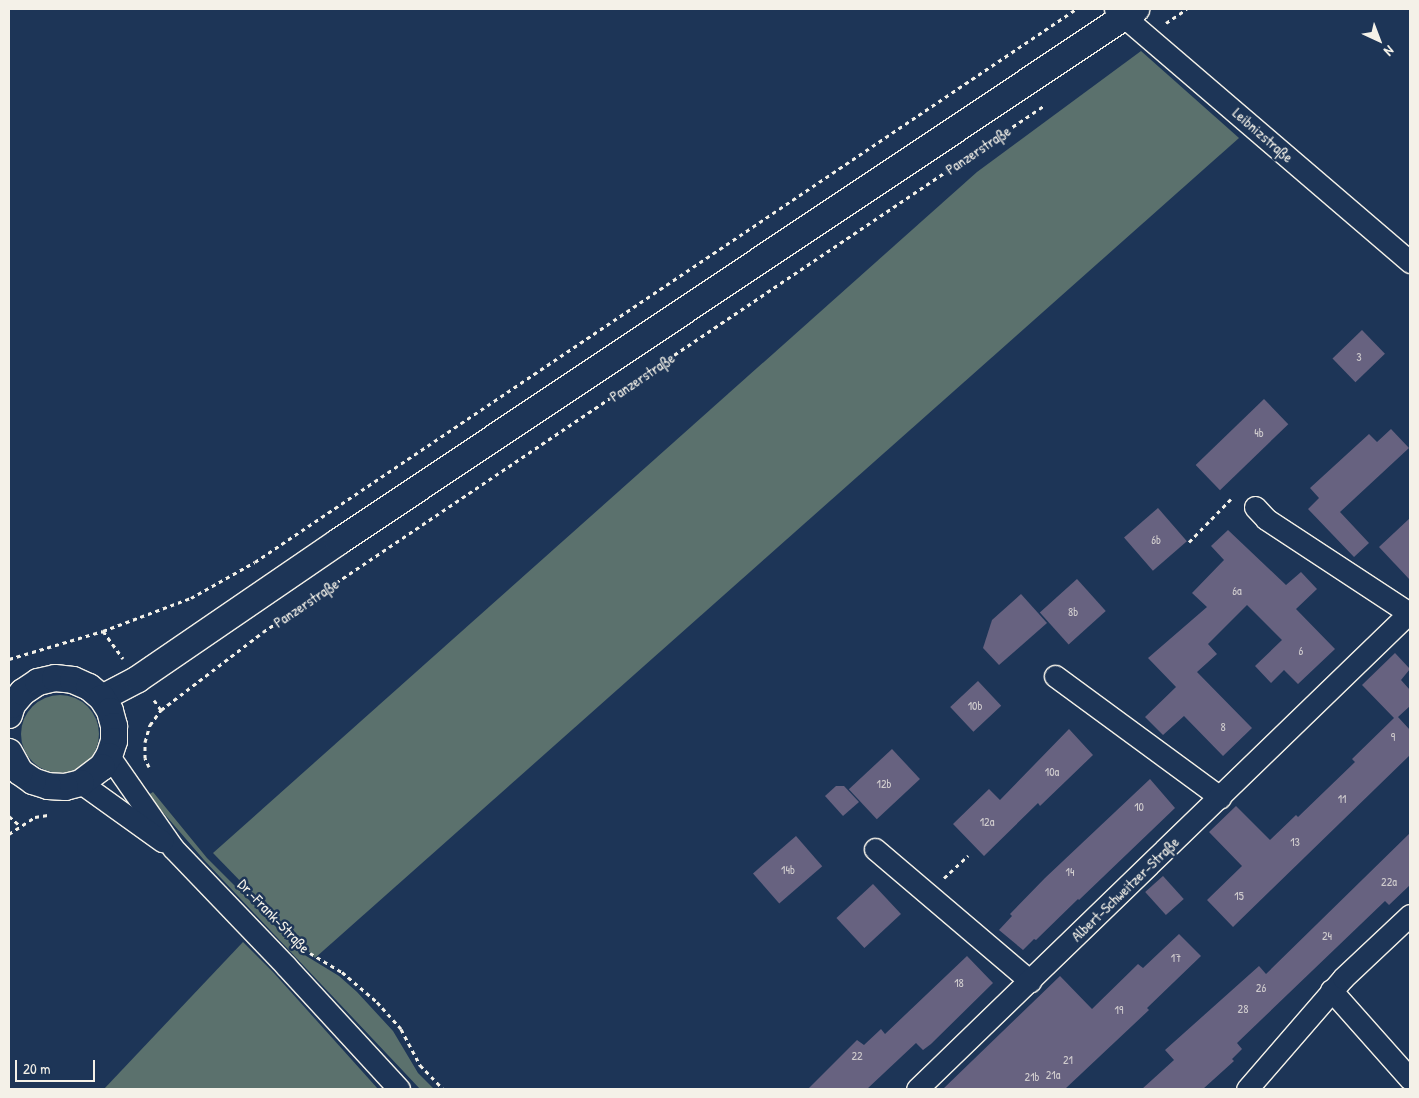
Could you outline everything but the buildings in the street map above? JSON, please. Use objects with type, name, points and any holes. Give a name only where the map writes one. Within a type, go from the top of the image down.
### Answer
[{"type":"street","name":"Leibnizstraße","points":[[1125,11],[1148,36],[1410,262]]},
{"type":"street","name":"Panzerstraße","points":[[102,698],[138,679],[1125,11]]},
{"type":"street","name":"Albert-Schweitzer-Straße","points":[[917,1089],[1220,798],[1409,612],[1266,519],[1255,507]]},
{"type":"street","points":[[1055,676],[1220,798]]},
{"type":"street","points":[[9,715],[12,705],[24,692],[38,682],[56,678],[73,680],[89,686],[102,698],[110,712],[114,726],[114,742],[109,756],[92,776],[81,783],[65,787],[48,786],[33,781],[13,770]]},
{"type":"street","name":"Dr.-Frank-Straße","points":[[109,756],[173,848],[286,966],[399,1089]]},
{"type":"street","name":"Dr.-Frank-Straße","points":[[81,783],[173,848]]},
{"type":"street","points":[[875,849],[1030,981]]},
{"type":"street","points":[[1246,1089],[1332,990],[1410,915]]},
{"type":"street","points":[[1332,990],[1410,1079]]},
{"type":"path","points":[[9,659],[103,631],[192,598],[255,562],[1076,9]]},
{"type":"path","points":[[1148,36],[1187,9]]},
{"type":"path","name":"Panzerstraße","points":[[150,771],[145,758],[145,742],[150,725],[161,710],[263,632],[1049,102]]},
{"type":"path","points":[[1189,542],[1232,500]]},
{"type":"path","points":[[9,834],[36,817],[51,814]]},
{"type":"path","points":[[9,816],[19,826]]},
{"type":"path","name":"Dr.-Frank-Straße","points":[[303,947],[315,958],[342,972],[377,1002],[401,1029],[420,1065],[443,1089]]},
{"type":"green space","points":[[1141,51],[1239,138],[315,958],[213,853],[977,172]]},
{"type":"green space","points":[[52,695],[68,695],[82,701],[93,712],[99,726],[99,742],[93,756],[82,767],[68,773],[52,773],[38,767],[27,756],[21,742],[21,726],[27,712],[38,701]]},
{"type":"green space","points":[[153,792],[207,858],[303,954],[339,976],[357,992],[393,1031],[418,1073],[434,1089],[420,1089],[204,860],[148,795]]},
{"type":"green space","points":[[243,942],[273,972],[378,1089],[104,1089]]}]
